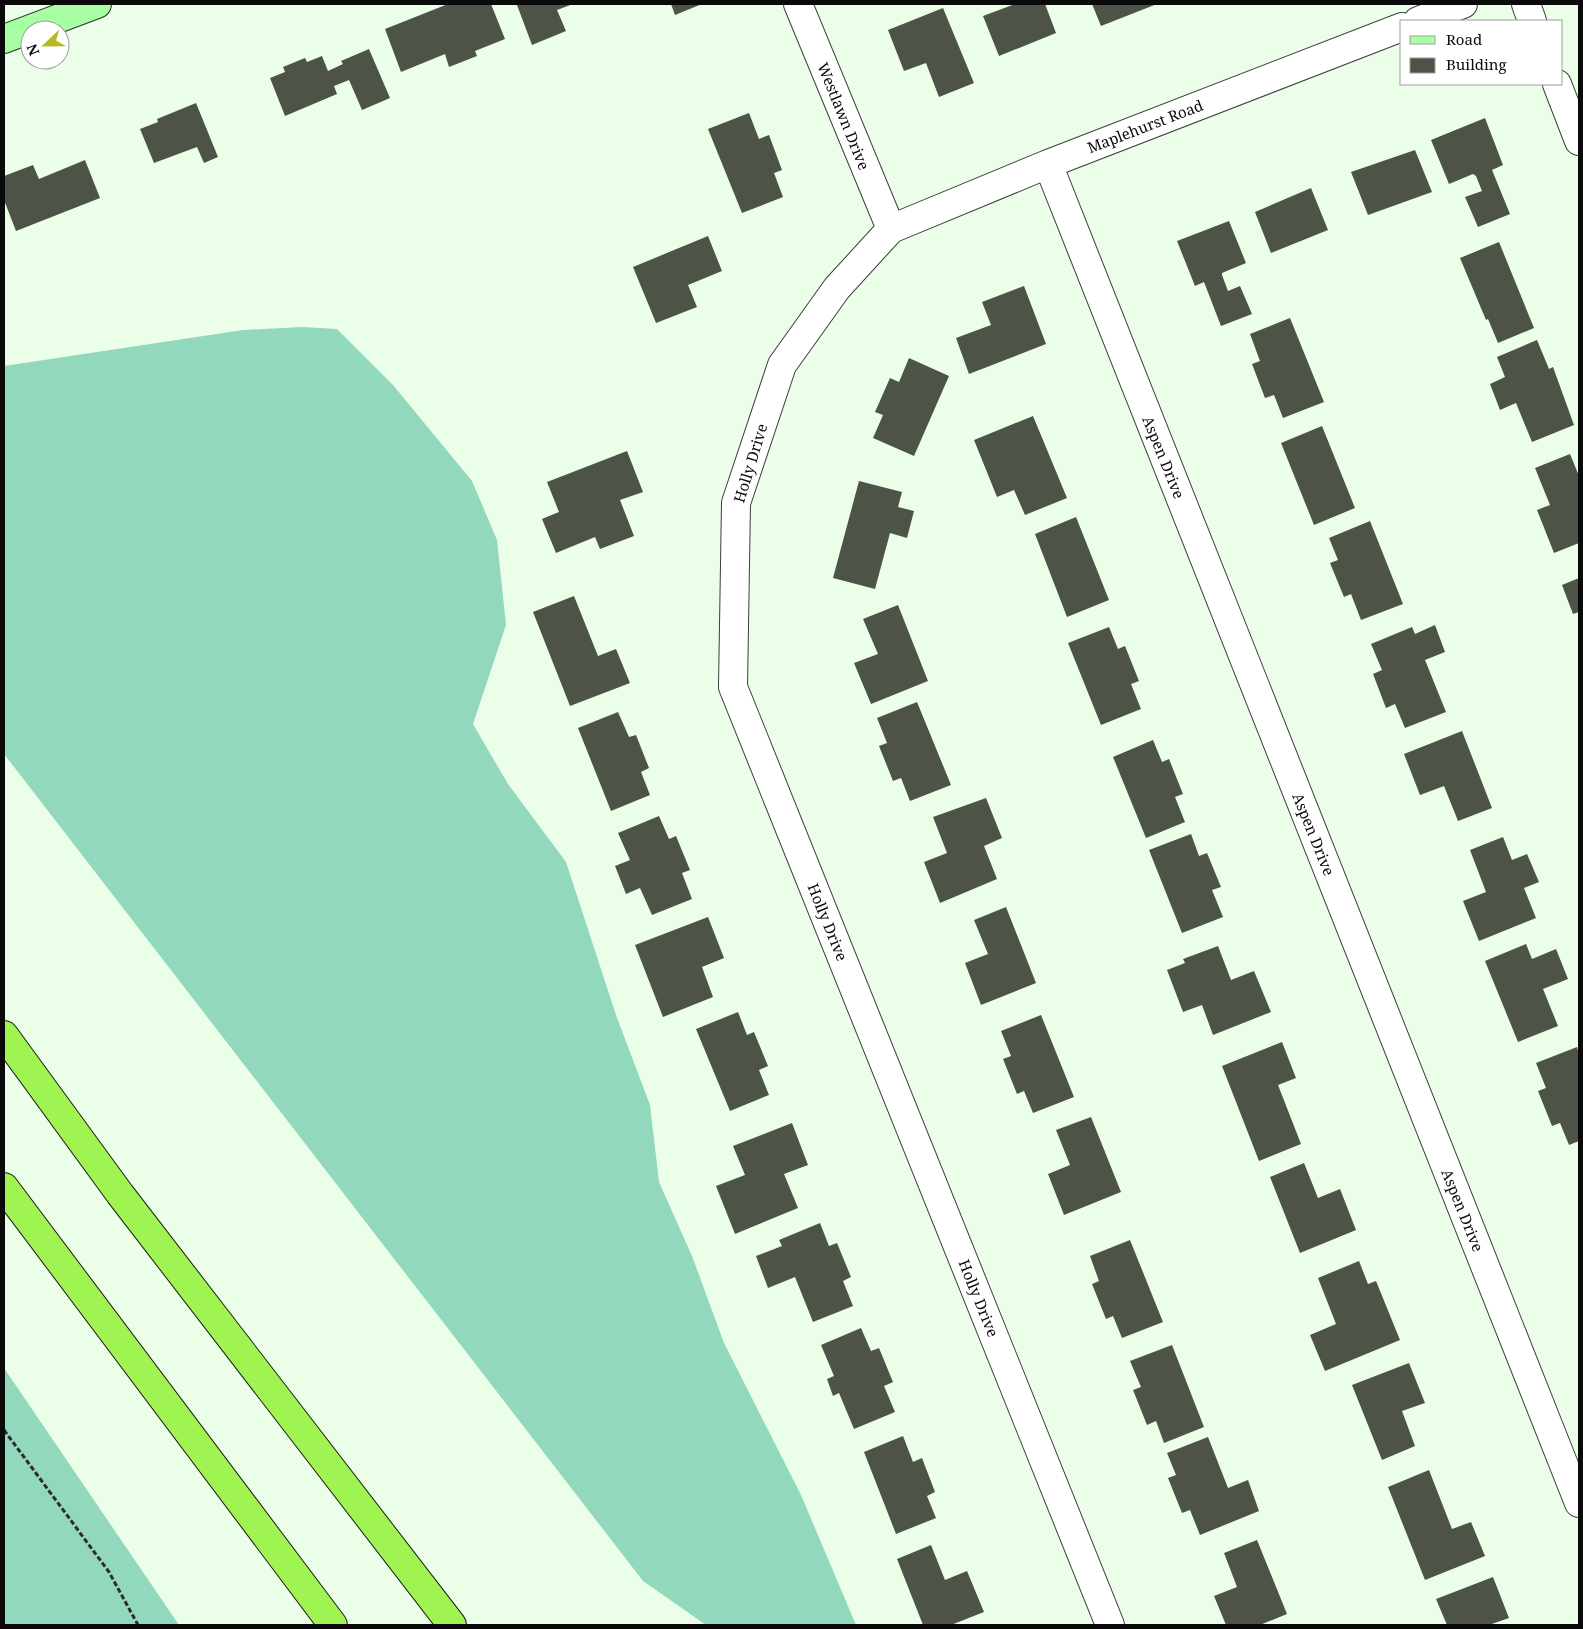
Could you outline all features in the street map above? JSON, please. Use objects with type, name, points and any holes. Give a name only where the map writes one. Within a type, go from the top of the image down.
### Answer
[{"type":"highway","points":[[4,1035],[120,1194],[452,1625]]},
{"type":"highway","points":[[4,1187],[333,1625]]},
{"type":"street","points":[[4,39],[97,4]]},
{"type":"street","name":"Westlawn Drive","points":[[798,4],[890,228]]},
{"type":"street","points":[[1421,20],[1463,4]]},
{"type":"street","points":[[1526,4],[1532,20]]},
{"type":"street","name":"Maplehurst Road","points":[[890,228],[1048,164],[1400,28]]},
{"type":"street","points":[[1557,85],[1579,142]]},
{"type":"street","name":"Aspen Drive","points":[[1048,164],[1579,1504]]},
{"type":"street","name":"Holly Drive","points":[[890,228],[837,288],[782,365],[736,503],[733,687],[1110,1625]]},
{"type":"path","points":[[4,1430],[108,1572],[138,1625]]},
{"type":"green space","points":[[302,327],[337,329],[393,385],[472,481],[497,540],[506,625],[473,724],[508,784],[566,862],[616,1015],[650,1105],[659,1182],[692,1256],[724,1343],[801,1495],[856,1625],[706,1625],[643,1581],[4,754],[4,366],[243,330]]},
{"type":"green space","points":[[4,1368],[179,1625],[4,1625]]},
{"type":"building","points":[[448,4],[491,4],[505,39],[475,51],[477,56],[449,67],[445,54],[401,72],[385,29]]},
{"type":"building","points":[[573,4],[557,10],[566,31],[532,45],[517,5]]},
{"type":"building","points":[[671,4],[702,4],[675,15]]},
{"type":"building","points":[[1015,4],[1045,4],[1056,33],[999,56],[983,16]]},
{"type":"building","points":[[1092,4],[1157,4],[1101,26]]},
{"type":"building","points":[[943,8],[974,83],[939,97],[926,63],[904,71],[888,30]]},
{"type":"building","points":[[369,49],[390,98],[362,110],[349,80],[334,86],[337,94],[285,116],[270,78],[285,72],[283,67],[305,58],[307,62],[322,56],[328,71],[343,64],[341,61]]},
{"type":"building","points":[[196,103],[218,157],[204,163],[197,147],[154,163],[140,129],[158,122],[157,119]]},
{"type":"building","points":[[749,113],[759,139],[769,135],[782,170],[774,173],[783,197],[742,213],[708,129]]},
{"type":"building","points":[[1485,118],[1503,165],[1492,170],[1510,214],[1478,227],[1465,197],[1482,191],[1476,176],[1473,174],[1449,184],[1431,140]]},
{"type":"building","points":[[1415,150],[1432,192],[1368,215],[1351,172]]},
{"type":"building","points":[[85,160],[100,198],[16,231],[4,200],[4,176],[33,165],[39,179]]},
{"type":"building","points":[[1311,188],[1328,230],[1271,253],[1255,212]]},
{"type":"building","points":[[1229,221],[1246,263],[1222,273],[1222,275],[1228,291],[1240,286],[1252,314],[1221,326],[1204,282],[1195,286],[1177,241]]},
{"type":"building","points":[[708,236],[722,271],[688,285],[697,307],[656,323],[633,267]]},
{"type":"building","points":[[1499,242],[1534,328],[1498,343],[1488,319],[1486,320],[1460,258]]},
{"type":"building","points":[[1024,286],[1046,344],[969,374],[956,338],[991,325],[982,302]]},
{"type":"building","points":[[1290,318],[1324,402],[1283,418],[1274,395],[1265,398],[1252,364],[1260,361],[1250,334]]},
{"type":"building","points":[[1537,340],[1549,369],[1553,367],[1574,425],[1532,442],[1516,403],[1500,410],[1490,384],[1505,377],[1497,357]]},
{"type":"building","points":[[909,358],[949,376],[914,456],[873,438],[883,415],[875,412],[890,378],[899,382]]},
{"type":"building","points":[[1033,416],[1067,498],[1025,515],[1014,490],[997,497],[974,440]]},
{"type":"building","points":[[1322,426],[1355,508],[1314,525],[1281,443]]},
{"type":"building","points":[[627,451],[643,492],[620,500],[634,536],[600,549],[595,537],[556,553],[542,519],[559,512],[547,482]]},
{"type":"building","points":[[1570,454],[1579,476],[1579,543],[1554,553],[1537,510],[1550,505],[1535,468]]},
{"type":"building","points":[[859,481],[902,492],[898,507],[914,511],[907,538],[890,533],[875,589],[833,578]]},
{"type":"building","points":[[1076,517],[1109,600],[1067,617],[1035,534]]},
{"type":"building","points":[[1370,521],[1403,604],[1361,620],[1351,594],[1344,597],[1330,563],[1338,560],[1329,538]]},
{"type":"building","points":[[1579,578],[1579,612],[1573,614],[1562,585]]},
{"type":"building","points":[[574,596],[598,656],[616,649],[630,683],[570,706],[533,612]]},
{"type":"building","points":[[898,605],[928,681],[871,704],[854,663],[878,654],[863,619]]},
{"type":"building","points":[[1435,625],[1445,652],[1425,660],[1446,712],[1405,728],[1395,704],[1386,708],[1373,674],[1382,670],[1371,644],[1412,627],[1415,634]]},
{"type":"building","points":[[1109,627],[1118,649],[1125,646],[1139,681],[1131,684],[1141,709],[1101,725],[1068,643]]},
{"type":"building","points":[[917,702],[951,785],[910,801],[901,778],[893,781],[879,746],[887,743],[877,718]]},
{"type":"building","points":[[618,712],[629,737],[636,735],[649,768],[641,772],[650,795],[611,811],[578,728]]},
{"type":"building","points":[[1462,731],[1492,808],[1458,821],[1444,786],[1420,795],[1404,754]]},
{"type":"building","points":[[1153,740],[1162,762],[1169,759],[1183,794],[1175,797],[1185,822],[1146,838],[1113,757]]},
{"type":"building","points":[[986,798],[1002,838],[984,846],[997,879],[940,903],[924,862],[947,853],[933,817]]},
{"type":"building","points":[[659,816],[669,839],[676,836],[690,870],[682,873],[692,899],[652,915],[640,888],[626,894],[615,866],[630,860],[618,833]]},
{"type":"building","points":[[1191,834],[1199,856],[1207,853],[1221,887],[1212,890],[1223,917],[1182,933],[1149,850]]},
{"type":"building","points":[[1503,837],[1512,860],[1527,854],[1539,882],[1524,888],[1536,918],[1479,941],[1463,901],[1486,892],[1470,850]]},
{"type":"building","points":[[1006,907],[1036,983],[981,1005],[965,963],[988,954],[974,920]]},
{"type":"building","points":[[708,917],[724,958],[702,967],[713,997],[663,1017],[635,945]]},
{"type":"building","points":[[1526,944],[1532,959],[1556,949],[1568,979],[1543,989],[1558,1026],[1518,1042],[1485,961]]},
{"type":"building","points":[[1218,946],[1231,980],[1254,971],[1271,1012],[1213,1035],[1202,1005],[1183,1012],[1167,970],[1185,963],[1183,959]]},
{"type":"building","points":[[738,1012],[747,1035],[754,1032],[768,1066],[759,1070],[769,1095],[730,1111],[696,1029]]},
{"type":"building","points":[[1041,1015],[1074,1097],[1033,1113],[1024,1091],[1017,1094],[1003,1059],[1011,1056],[1001,1031]]},
{"type":"building","points":[[1282,1042],[1296,1078],[1278,1085],[1301,1144],[1259,1161],[1222,1066]]},
{"type":"building","points":[[1577,1047],[1579,1054],[1579,1141],[1569,1145],[1560,1123],[1552,1126],[1538,1091],[1546,1088],[1536,1063]]},
{"type":"building","points":[[1091,1117],[1121,1192],[1064,1215],[1048,1174],[1070,1165],[1056,1130]]},
{"type":"building","points":[[792,1123],[808,1165],[784,1174],[798,1208],[735,1234],[716,1186],[745,1175],[733,1146]]},
{"type":"building","points":[[1304,1163],[1318,1198],[1340,1189],[1356,1230],[1300,1253],[1270,1177]]},
{"type":"building","points":[[820,1223],[829,1246],[837,1243],[851,1277],[843,1281],[853,1306],[813,1322],[795,1277],[768,1288],[756,1256],[782,1246],[779,1240]]},
{"type":"building","points":[[1130,1240],[1163,1322],[1122,1338],[1113,1316],[1106,1319],[1092,1284],[1099,1281],[1090,1256]]},
{"type":"building","points":[[1359,1261],[1368,1284],[1376,1281],[1400,1340],[1325,1371],[1310,1335],[1336,1324],[1318,1278]]},
{"type":"building","points":[[861,1328],[871,1351],[879,1348],[893,1382],[884,1386],[895,1412],[854,1429],[839,1393],[833,1396],[827,1379],[834,1376],[821,1345]]},
{"type":"building","points":[[1172,1345],[1204,1427],[1164,1443],[1156,1421],[1147,1425],[1133,1390],[1141,1387],[1130,1361]]},
{"type":"building","points":[[1409,1363],[1425,1403],[1402,1411],[1415,1446],[1382,1460],[1352,1385]]},
{"type":"building","points":[[903,1436],[913,1462],[922,1458],[935,1492],[927,1496],[936,1518],[896,1534],[864,1452]]},
{"type":"building","points":[[1208,1437],[1228,1488],[1248,1480],[1259,1511],[1200,1535],[1190,1510],[1182,1513],[1168,1478],[1176,1475],[1167,1453]]},
{"type":"building","points":[[1429,1470],[1452,1529],[1471,1522],[1485,1556],[1425,1580],[1388,1487]]},
{"type":"building","points":[[1257,1540],[1287,1614],[1260,1625],[1226,1625],[1214,1596],[1237,1587],[1224,1553]]},
{"type":"building","points":[[931,1545],[945,1580],[967,1571],[984,1612],[951,1625],[923,1625],[897,1559]]},
{"type":"building","points":[[1493,1577],[1509,1618],[1489,1625],[1447,1625],[1436,1599]]}]
